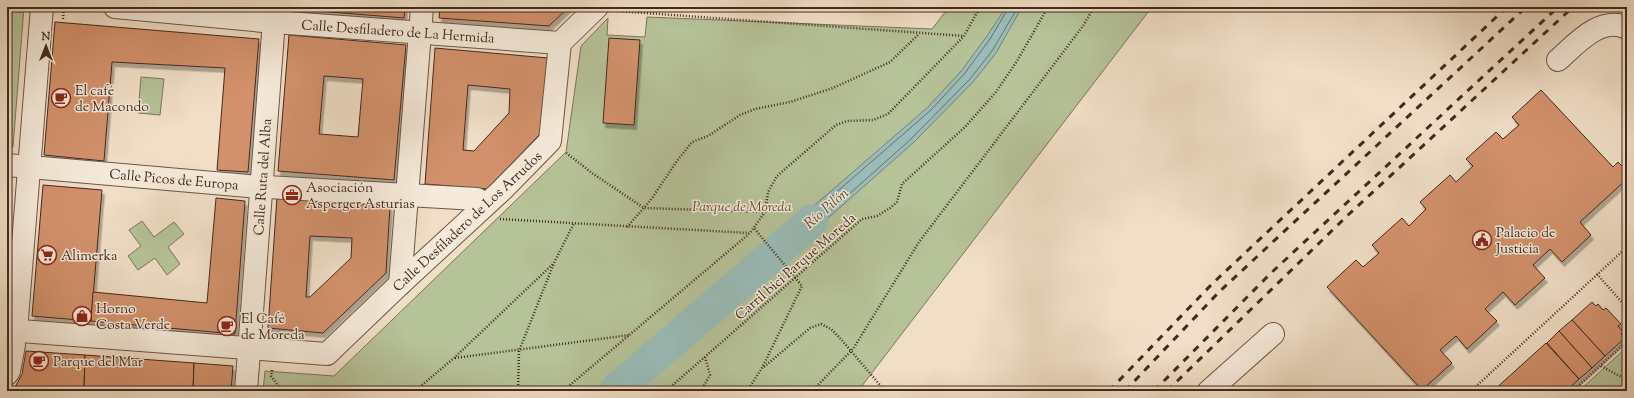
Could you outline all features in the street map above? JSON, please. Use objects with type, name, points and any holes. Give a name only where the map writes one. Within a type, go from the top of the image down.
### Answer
[{"type":"street","points":[[7,374],[10,371],[42,7]]},
{"type":"street","name":"Calle Desfiladero de La Hermida","points":[[115,7],[274,15],[560,43]]},
{"type":"street","points":[[560,43],[604,9]]},
{"type":"street","name":"Calle Ruta del Alba","points":[[246,391],[274,15]]},
{"type":"street","points":[[1558,60],[1580,41],[1604,25],[1620,24],[1627,28]]},
{"type":"street","name":"Calle Desfiladero de Los Arrudos","points":[[249,348],[327,354],[485,204],[502,190],[550,141],[560,43]]},
{"type":"street","points":[[400,284],[419,44]]},
{"type":"street","name":"Calle Picos de Europa","points":[[7,165],[262,186],[477,199],[485,204]]},
{"type":"street","points":[[1209,391],[1274,334]]},
{"type":"street","points":[[12,335],[249,348]]},
{"type":"path","points":[[63,23],[64,7]]},
{"type":"path","points":[[563,391],[750,233],[765,212],[768,192],[777,176],[836,125],[847,121],[873,120],[888,114],[964,36],[980,7]]},
{"type":"path","name":"Carril bici Parque Moreda","points":[[666,391],[862,219],[877,216],[897,202],[902,184],[965,127],[996,92],[1018,61],[1048,7]]},
{"type":"path","points":[[812,391],[853,349],[919,242],[1083,26],[1094,7]]},
{"type":"path","points":[[604,9],[919,34],[964,36]]},
{"type":"path","points":[[627,227],[644,208],[692,142],[708,136],[740,115],[755,109],[790,102],[833,88],[890,62],[919,34]]},
{"type":"path","points":[[550,141],[592,173],[644,208],[765,212]]},
{"type":"path","points":[[485,204],[497,218],[627,227],[750,233]]},
{"type":"path","points":[[518,391],[519,351],[554,263],[574,223]]},
{"type":"path","points":[[747,391],[762,368],[802,286],[754,228]]},
{"type":"path","points":[[1471,391],[1627,247]]},
{"type":"path","points":[[415,391],[454,358],[554,263]]},
{"type":"path","points":[[1597,274],[1627,308]]},
{"type":"path","points":[[762,368],[810,328],[821,324],[831,329],[840,338],[885,391]]},
{"type":"path","points":[[454,358],[519,351],[630,335]]},
{"type":"path","points":[[1573,391],[1627,341]]},
{"type":"path","points":[[701,391],[710,375],[705,357]]},
{"type":"path","points":[[272,363],[271,376],[282,391]]},
{"type":"path","points":[[1600,366],[1627,380]]},
{"type":"green space","points":[[7,7],[24,7],[13,147],[7,147]]},
{"type":"green space","name":"Parque de Moreda","points":[[946,7],[1152,7],[858,391],[263,391],[265,371],[334,376],[566,152],[581,46],[608,18],[607,35],[645,37],[647,17],[932,29],[946,11]]},
{"type":"green space","points":[[141,77],[164,79],[160,115],[138,113]]},
{"type":"green space","points":[[142,221],[154,237],[174,222],[184,234],[168,247],[180,264],[167,275],[155,258],[138,270],[128,256],[141,246],[129,230]]},
{"type":"green space","points":[[1627,347],[1627,391],[1579,391]]},
{"type":"water","points":[[1006,7],[1022,7],[996,53],[973,82],[913,143],[784,257],[771,243],[928,107],[962,70]]},
{"type":"building","points":[[294,7],[405,7],[404,18],[293,9]]},
{"type":"building","points":[[440,7],[569,7],[549,26],[439,18]]},
{"type":"building","points":[[55,22],[259,39],[248,172],[217,170],[225,68],[112,62],[104,161],[44,155]]},
{"type":"building","points":[[289,35],[406,45],[394,180],[278,171]],"holes":[[[324,76],[363,79],[358,137],[319,134]]]},
{"type":"building","points":[[609,38],[640,40],[634,125],[603,123]]},
{"type":"building","points":[[435,48],[548,58],[542,132],[487,189],[425,184]],"holes":[[[468,85],[510,89],[509,113],[474,151],[463,150]]]},
{"type":"building","name":"Palacio de Justicia","points":[[1541,90],[1613,167],[1618,162],[1627,171],[1627,179],[1580,222],[1591,235],[1562,262],[1550,249],[1533,265],[1545,278],[1515,305],[1503,292],[1485,309],[1497,321],[1467,349],[1456,336],[1440,350],[1452,363],[1422,390],[1327,287],[1356,260],[1363,267],[1379,253],[1372,245],[1402,218],[1409,226],[1426,209],[1420,202],[1450,175],[1456,182],[1473,166],[1466,159],[1496,132],[1503,139],[1519,125],[1512,117]]},
{"type":"building","points":[[43,185],[102,190],[91,321],[32,316]]},
{"type":"building","points":[[277,197],[390,206],[386,273],[323,333],[268,328]],"holes":[[[310,236],[352,238],[351,258],[310,297],[306,297]]]},
{"type":"building","points":[[216,198],[245,201],[235,334],[91,321],[93,292],[207,303]]},
{"type":"building","points":[[1592,302],[1596,306],[1598,304],[1603,310],[1606,308],[1621,324],[1618,326],[1623,332],[1621,334],[1625,338],[1605,356],[1572,320]]},
{"type":"building","points":[[1572,320],[1605,356],[1592,368],[1559,331]]},
{"type":"building","points":[[1559,331],[1592,368],[1579,379],[1547,343]]},
{"type":"building","points":[[1546,343],[1579,379],[1566,391],[1493,391]]},
{"type":"building","points":[[26,351],[85,355],[84,391],[13,391],[22,374]]},
{"type":"building","points":[[85,355],[194,363],[193,391],[84,391]]},
{"type":"building","points":[[194,363],[233,366],[231,391],[193,391]]},
{"type":"waterway","name":"Río Pilón","points":[[615,391],[812,221]]},
{"type":"railway","points":[[1109,391],[1212,284],[1507,7]]},
{"type":"railway","points":[[1125,391],[1220,291],[1526,7]]},
{"type":"railway","points":[[1154,391],[1271,273],[1558,7]]},
{"type":"railway","points":[[1167,391],[1348,215],[1573,7]]},
{"type":"place","name":"El café de Macondo","points":[[61,98]]},
{"type":"place","name":"Asociación Asperger Asturias","points":[[292,195]]},
{"type":"place","name":"Palacio de Justicia","points":[[1482,240]]},
{"type":"place","name":"Alimerka","points":[[47,255]]},
{"type":"place","name":"Horno Costa Verde","points":[[82,316]]},
{"type":"place","name":"El Café de Moreda","points":[[227,326]]},
{"type":"place","name":"Parque del Mar","points":[[39,361]]}]
